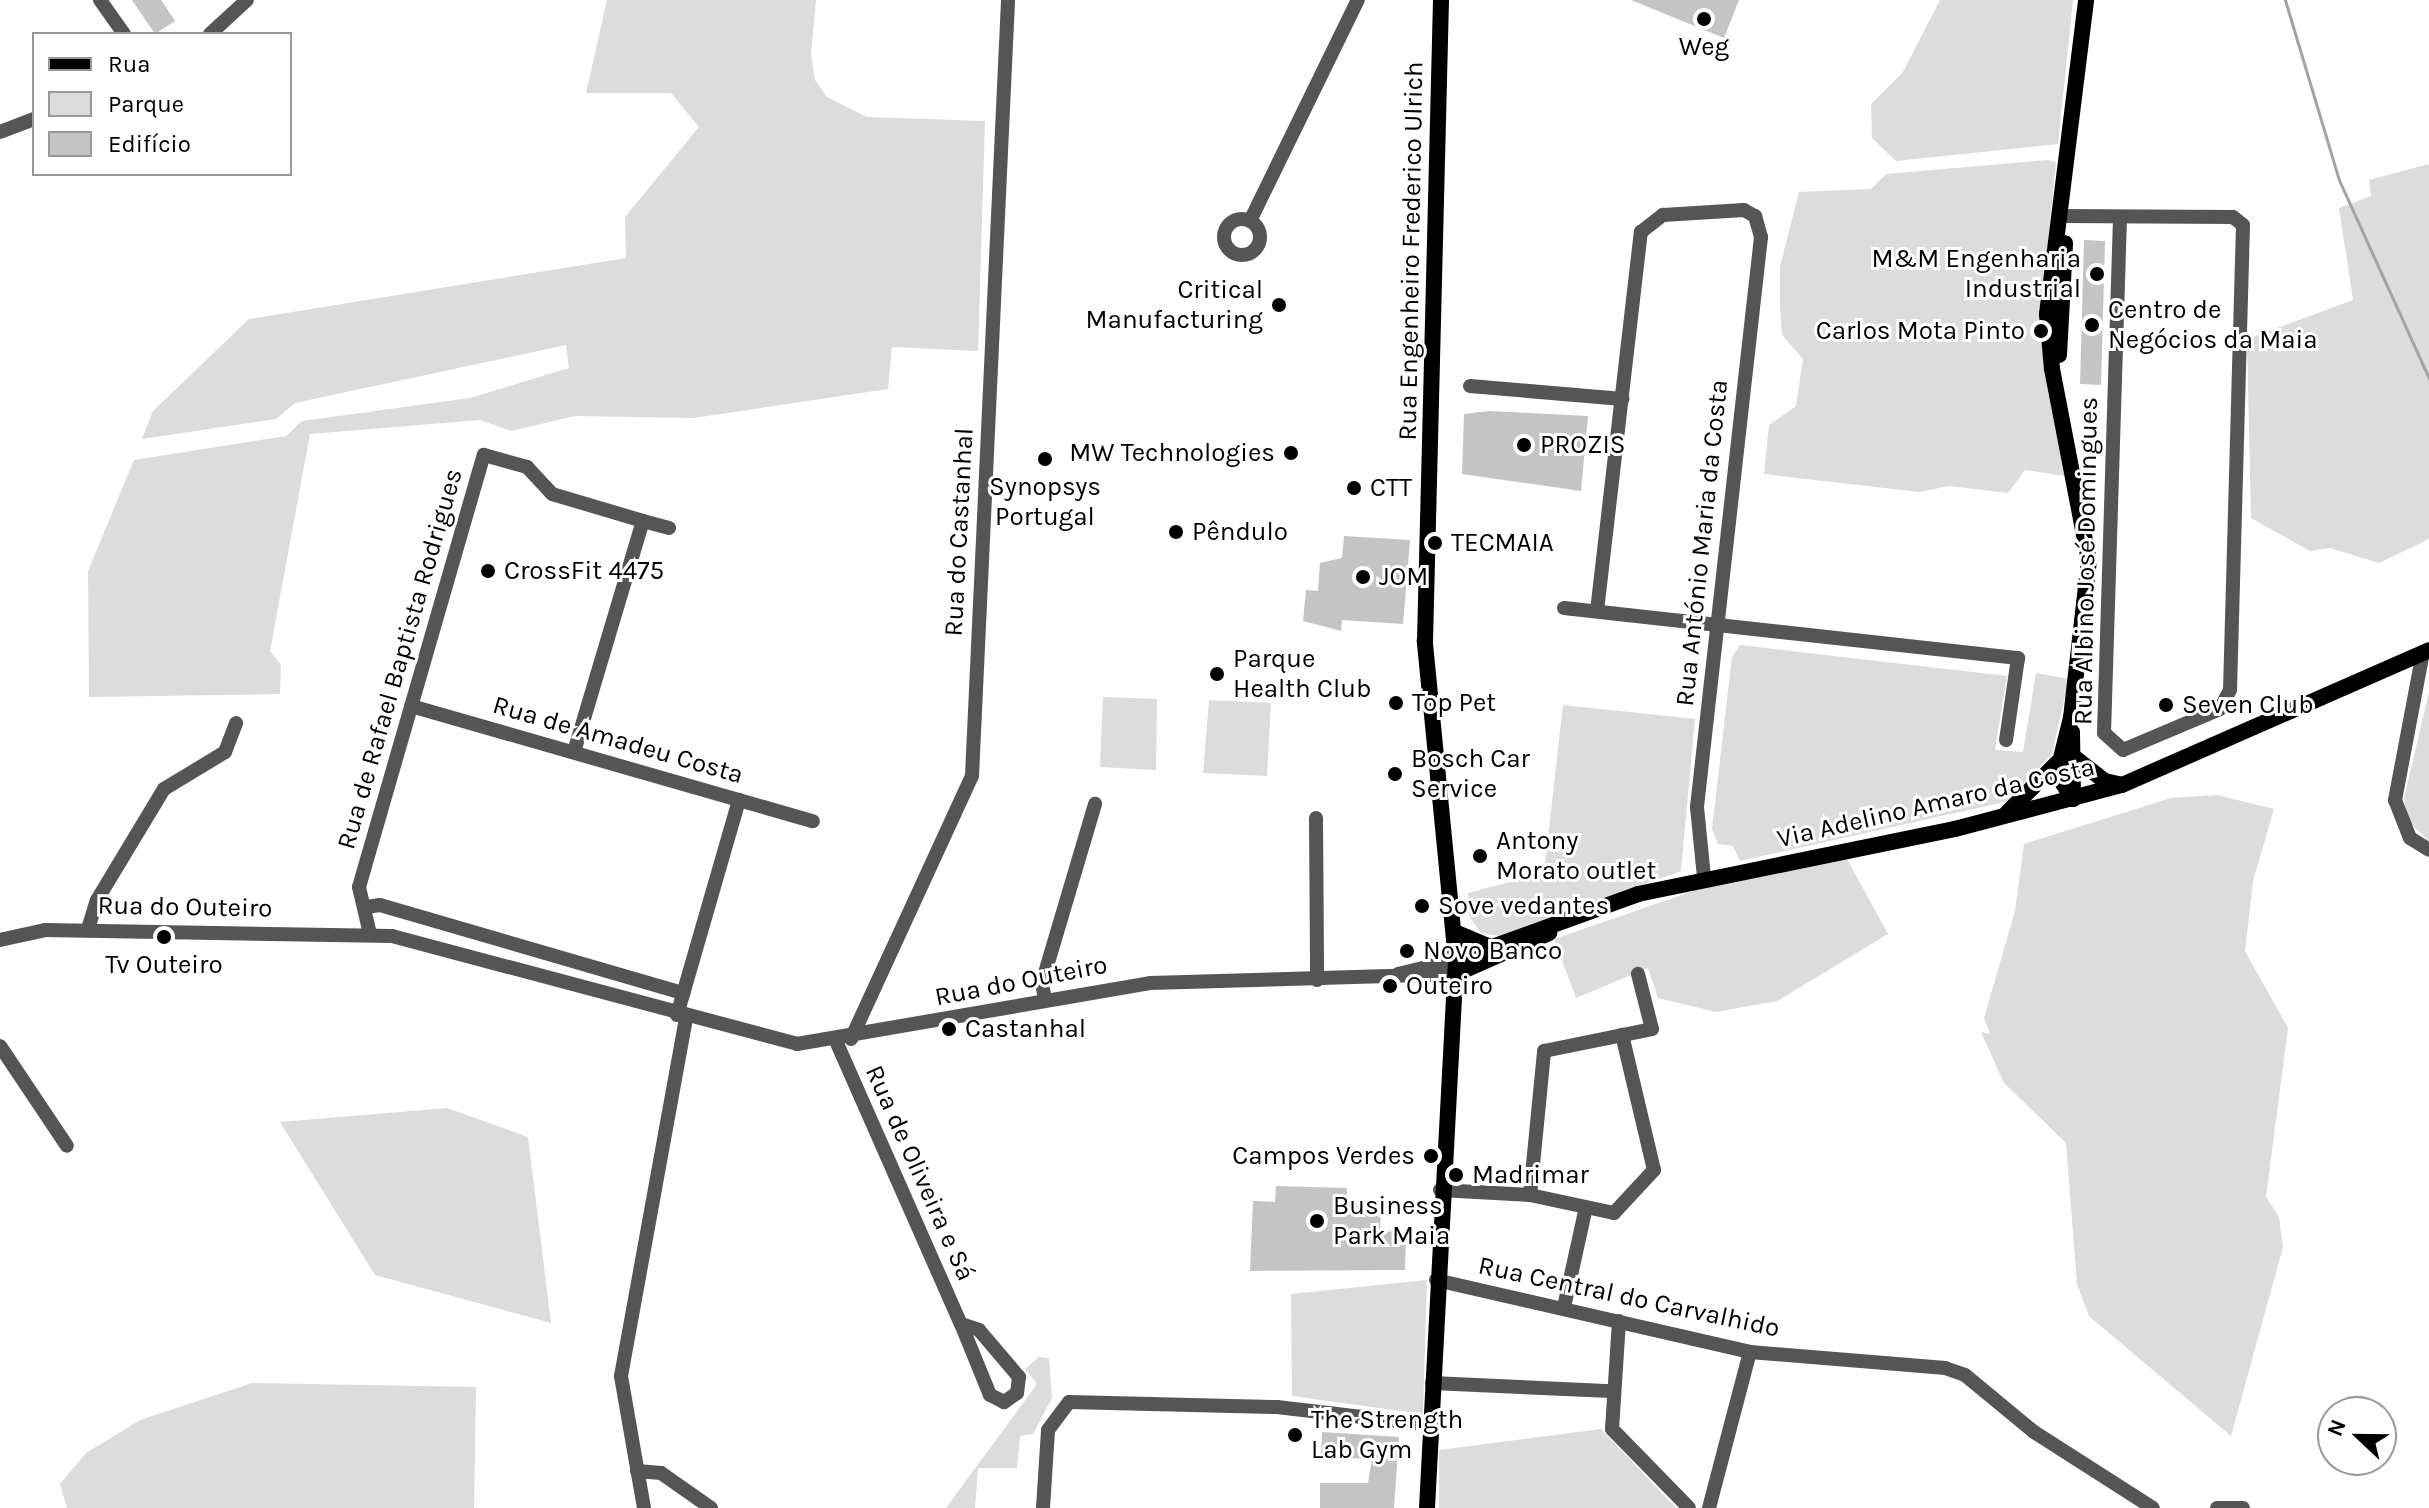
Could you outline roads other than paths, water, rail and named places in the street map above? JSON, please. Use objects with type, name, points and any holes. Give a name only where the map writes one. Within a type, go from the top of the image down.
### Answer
[{"type":"main road","name":"Rua Engenheiro Frederico Ulrich","points":[[1427,1508],[1440,1190],[1456,967],[1425,641],[1441,0]]},
{"type":"main road","points":[[2073,799],[2060,785],[2066,759],[2089,561],[2058,393],[2066,230],[2061,216],[2086,0]]},
{"type":"main road","name":"Via Adelino Amaro da Costa","points":[[1456,967],[1490,947],[1704,877],[1996,820],[2122,785],[2426,651]]},
{"type":"main road","points":[[2066,759],[2105,781],[2122,785]]},
{"type":"main road","points":[[1996,820],[2039,787],[2066,759]]},
{"type":"main road","name":"Via Adelino Amaro da Costa","points":[[1456,967],[1510,955],[1575,917]]},
{"type":"main road","points":[[1455,932],[1490,947]]},
{"type":"street","points":[[100,0],[123,32]]},
{"type":"street","points":[[212,32],[247,0]]},
{"type":"street","name":"Rua do Castanhal","points":[[843,1040],[972,776],[1008,0]]},
{"type":"street","points":[[1250,221],[1355,1]]},
{"type":"street","points":[[0,132],[32,120]]},
{"type":"street","name":"Rua António Maria da Costa","points":[[1622,399],[1646,223],[1676,214],[1744,210],[1755,216],[1761,237],[1697,807],[1704,877]]},
{"type":"street","name":"Rua Albino José Domingues","points":[[2061,216],[2233,217],[2243,225],[2230,690],[2220,709],[2123,750],[2104,733],[2120,218]]},
{"type":"street","points":[[1470,386],[1622,399],[1597,611]]},
{"type":"street","name":"Rua de Rafael Baptista Rodrigues","points":[[366,907],[359,887],[484,455],[527,467],[552,494],[643,521]]},
{"type":"street","points":[[574,752],[643,521],[669,528]]},
{"type":"street","points":[[1564,608],[2018,658],[2006,740]]},
{"type":"street","points":[[2426,651],[2395,800],[2410,838],[2429,850]]},
{"type":"street","name":"Rua de Amadeu Costa","points":[[411,706],[813,821]]},
{"type":"street","points":[[88,929],[97,900],[164,789],[225,752],[236,723]]},
{"type":"street","points":[[644,1508],[621,1376],[683,993],[739,800]]},
{"type":"street","points":[[1045,999],[1042,983],[1095,804]]},
{"type":"street","points":[[1316,818],[1317,980]]},
{"type":"street","points":[[370,934],[366,907],[380,905],[683,993]]},
{"type":"street","name":"Rua do Outeiro","points":[[0,940],[45,930],[88,929],[370,934],[418,941],[769,1039],[843,1040],[1045,999],[1150,983],[1379,979],[1456,967]]},
{"type":"street","points":[[1530,1195],[1544,1051],[1652,1029],[1638,974]]},
{"type":"street","points":[[1440,1190],[1530,1195],[1614,1213],[1654,1170],[1622,1035]]},
{"type":"street","name":"Rua de Oliveira e Sá","points":[[843,1040],[990,1395],[1004,1402],[1017,1393],[1019,1377],[979,1330],[961,1324]]},
{"type":"street","points":[[0,1046],[67,1146]]},
{"type":"street","points":[[1564,1307],[1586,1207]]},
{"type":"street","name":"Rua Central do Carvalhido","points":[[1436,1280],[1750,1352],[1965,1375],[2034,1432],[2153,1508]]},
{"type":"street","points":[[1619,1321],[1611,1391],[1612,1429],[1689,1508]]},
{"type":"street","points":[[1709,1508],[1750,1352]]},
{"type":"street","points":[[1432,1383],[1611,1391]]},
{"type":"street","points":[[1043,1508],[1048,1430],[1069,1402],[1277,1407],[1430,1425]]},
{"type":"street","points":[[637,1471],[661,1473],[711,1508]]},
{"type":"street","points":[[2217,1508],[2243,1508]]},
{"type":"waterway","points":[[2285,0],[2339,180],[2429,378]]},
{"type":"place","name":"Weg","points":[[1704,19]]},
{"type":"place","name":"M&M Engenharia Industrial","points":[[2097,274]]},
{"type":"place","name":"Critical Manufacturing","points":[[1279,305]]},
{"type":"place","name":"Centro de Negócios da Maia","points":[[2092,325]]},
{"type":"place","name":"Carlos Mota Pinto","points":[[2041,331]]},
{"type":"place","name":"PROZIS","points":[[1524,445]]},
{"type":"place","name":"MW Technologies","points":[[1291,453]]},
{"type":"place","name":"Synopsys Portugal","points":[[1045,459]]},
{"type":"place","name":"CTT","points":[[1354,488]]},
{"type":"place","name":"Pêndulo","points":[[1176,532]]},
{"type":"place","name":"TECMAIA","points":[[1435,543]]},
{"type":"place","name":"CrossFit 4475","points":[[488,571]]},
{"type":"place","name":"JOM","points":[[1363,577]]},
{"type":"place","name":"Parque Health Club","points":[[1217,674]]},
{"type":"place","name":"Top Pet","points":[[1396,703]]},
{"type":"place","name":"Seven Club","points":[[2166,705]]},
{"type":"place","name":"Bosch Car Service","points":[[1395,774]]},
{"type":"place","name":"Antony Morato outlet","points":[[1480,856]]},
{"type":"place","name":"Sove vedantes","points":[[1422,906]]},
{"type":"place","name":"Tv Outeiro","points":[[164,937]]},
{"type":"place","name":"Novo Banco","points":[[1407,951]]},
{"type":"place","name":"Outeiro","points":[[1390,986]]},
{"type":"place","name":"Castanhal","points":[[949,1029]]},
{"type":"place","name":"Campos Verdes","points":[[1431,1156]]},
{"type":"place","name":"Madrimar","points":[[1456,1175]]},
{"type":"place","name":"Business Park Maia","points":[[1317,1221]]},
{"type":"place","name":"The Strength Lab Gym","points":[[1295,1435]]}]
